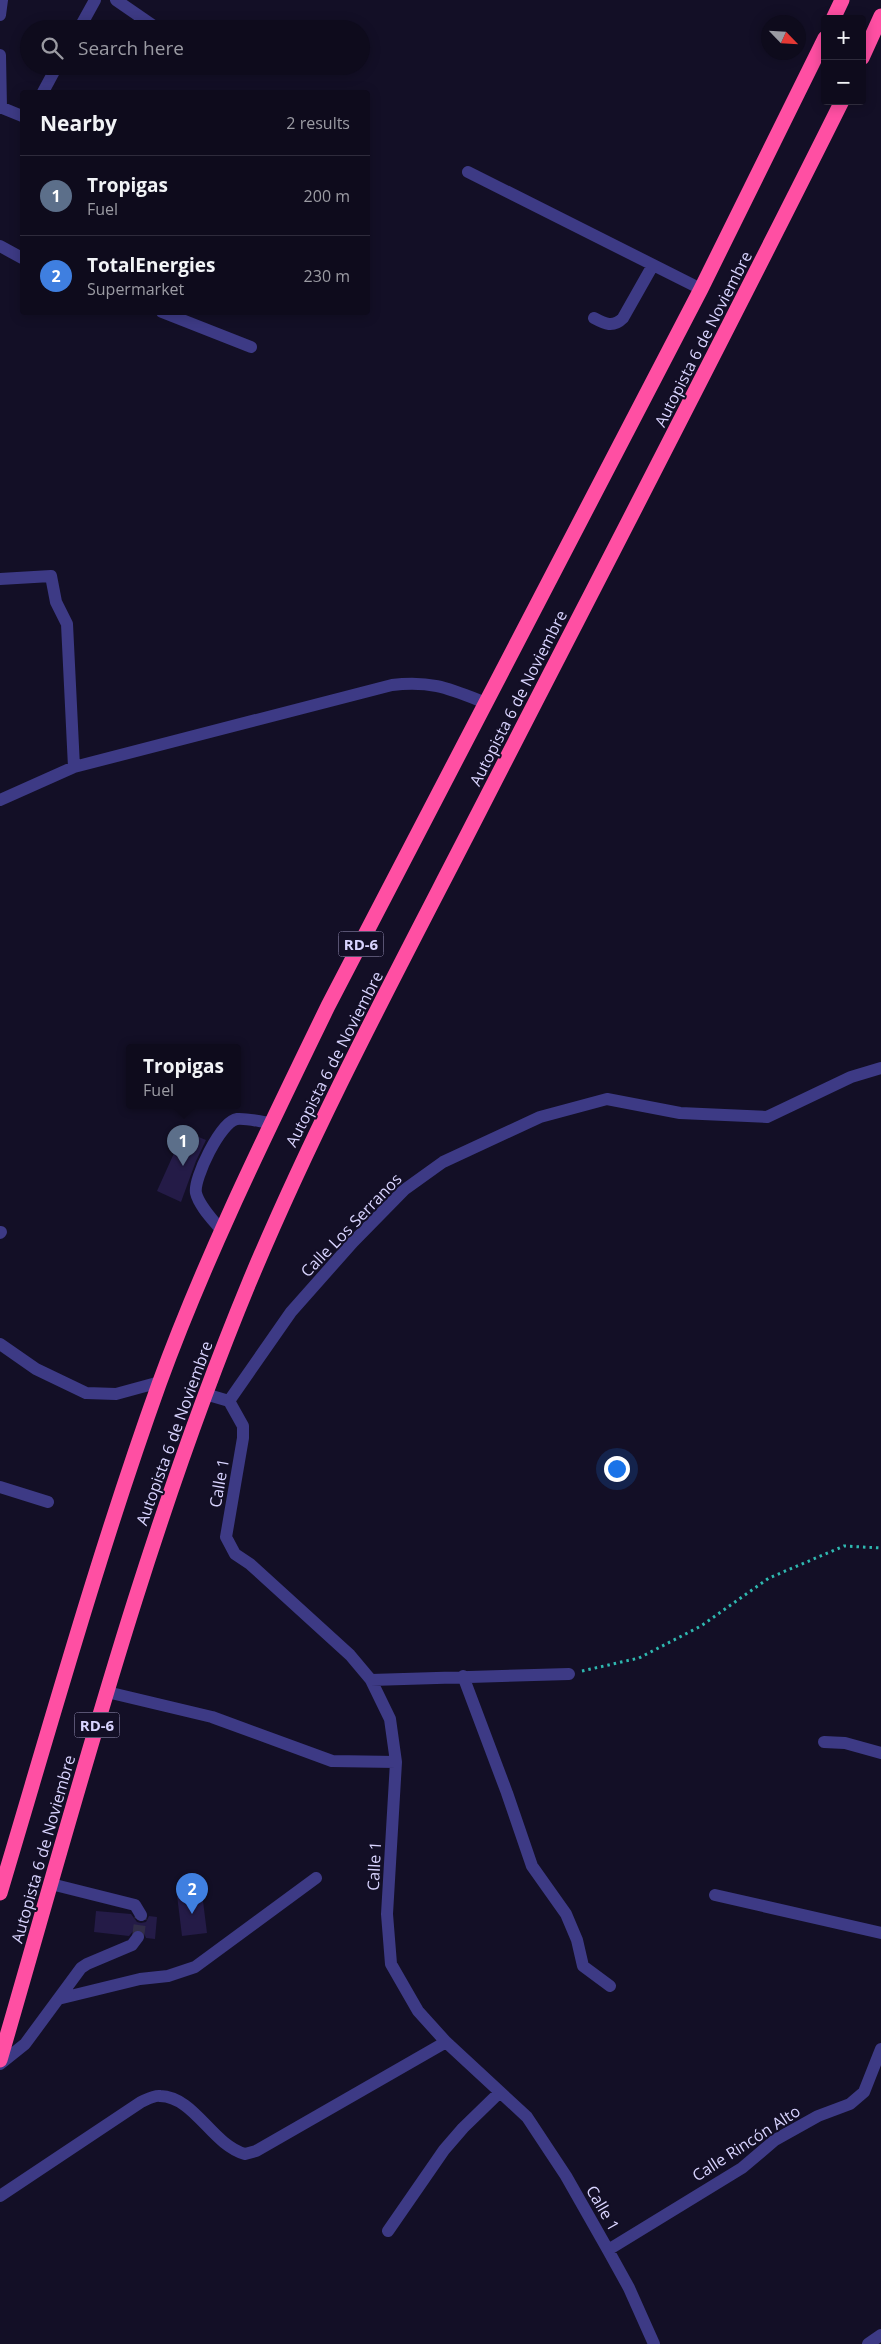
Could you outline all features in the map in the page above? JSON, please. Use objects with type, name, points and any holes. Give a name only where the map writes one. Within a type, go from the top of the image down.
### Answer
[{"type":"highway","points":[[835,15],[842,0]]},
{"type":"highway","points":[[866,49],[881,16]]},
{"type":"highway","name":"Autopista 6 de Noviembre","points":[[0,1893],[86,1604],[121,1496],[160,1382],[222,1231],[271,1123],[328,1006],[701,289],[821,46]]},
{"type":"highway","name":"Autopista 6 de Noviembre","points":[[0,2060],[107,1692],[176,1473],[250,1282],[308,1147],[704,378],[840,105]]},
{"type":"street","points":[[0,15],[2,0]]},
{"type":"street","points":[[83,20],[95,0]]},
{"type":"street","points":[[116,0],[145,20]]},
{"type":"street","points":[[0,55],[1,107],[20,115]]},
{"type":"street","points":[[44,90],[52,75]]},
{"type":"street","points":[[468,172],[701,289]]},
{"type":"street","points":[[0,246],[20,257]]},
{"type":"street","points":[[594,318],[609,325],[617,324],[623,318],[653,265]]},
{"type":"street","points":[[170,315],[252,347]]},
{"type":"street","points":[[0,579],[43,574],[50,576],[56,602],[67,624],[74,767]]},
{"type":"street","points":[[0,800],[74,767],[392,684],[437,684],[486,703]]},
{"type":"street","name":"Calle Los Serranos","points":[[228,1401],[291,1312],[353,1242],[404,1190],[443,1162],[540,1117],[607,1099],[680,1113],[767,1117],[851,1077],[881,1068]]},
{"type":"street","points":[[222,1231],[196,1194],[196,1183],[218,1136],[228,1123],[236,1119],[271,1123]]},
{"type":"street","points":[[0,1344],[36,1369],[86,1394],[116,1394],[160,1382]]},
{"type":"street","points":[[205,1394],[228,1401]]},
{"type":"street","name":"Calle 1","points":[[228,1401],[243,1426],[244,1438],[226,1537],[235,1554],[250,1564],[335,1642],[371,1680],[390,1719],[396,1762],[387,1914],[391,1964],[418,2011],[446,2042],[527,2117],[566,2176],[608,2250],[629,2288],[654,2344]]},
{"type":"street","points":[[0,1487],[48,1502]]},
{"type":"street","points":[[371,1680],[569,1674]]},
{"type":"street","points":[[462,1676],[507,1793],[532,1866],[566,1914],[577,1940],[583,1966],[610,1986]]},
{"type":"street","points":[[107,1692],[212,1717],[332,1760],[396,1762]]},
{"type":"street","points":[[824,1742],[845,1743],[881,1753]]},
{"type":"street","points":[[58,1998],[140,1979],[168,1976],[195,1967],[316,1878]]},
{"type":"street","points":[[51,1884],[135,1905],[141,1915]]},
{"type":"street","points":[[715,1895],[881,1933]]},
{"type":"street","points":[[0,2064],[25,2044],[58,1998],[87,1964],[132,1945],[138,1937]]},
{"type":"street","points":[[0,2196],[141,2102],[158,2095],[175,2100],[188,2107],[224,2144],[245,2154],[256,2150],[446,2042]]},
{"type":"street","name":"Calle Rincón Alto","points":[[608,2250],[742,2168],[775,2140],[818,2116],[850,2104],[864,2092],[881,2049]]},
{"type":"street","points":[[388,2231],[444,2150],[463,2128],[500,2092]]},
{"type":"street","points":[[868,2344],[881,2335]]},
{"type":"path","points":[[569,1674],[639,1658],[701,1626],[770,1578],[844,1546],[881,1548]]},
{"type":"building","points":[[184,1131],[206,1140],[181,1202],[157,1191]]},
{"type":"building","points":[[202,1893],[207,1933],[182,1936],[177,1895]]},
{"type":"building","points":[[96,1911],[131,1914],[137,1922],[141,1923],[146,1922],[149,1916],[157,1917],[155,1939],[146,1938],[143,1931],[138,1929],[134,1930],[129,1936],[94,1932]]},
{"type":"tunnel","points":[[138,1937],[141,1915]]},
{"type":"place","name":"Tropigas","points":[[183,1166]]},
{"type":"place","name":"TotalEnergies","points":[[192,1914]]}]
